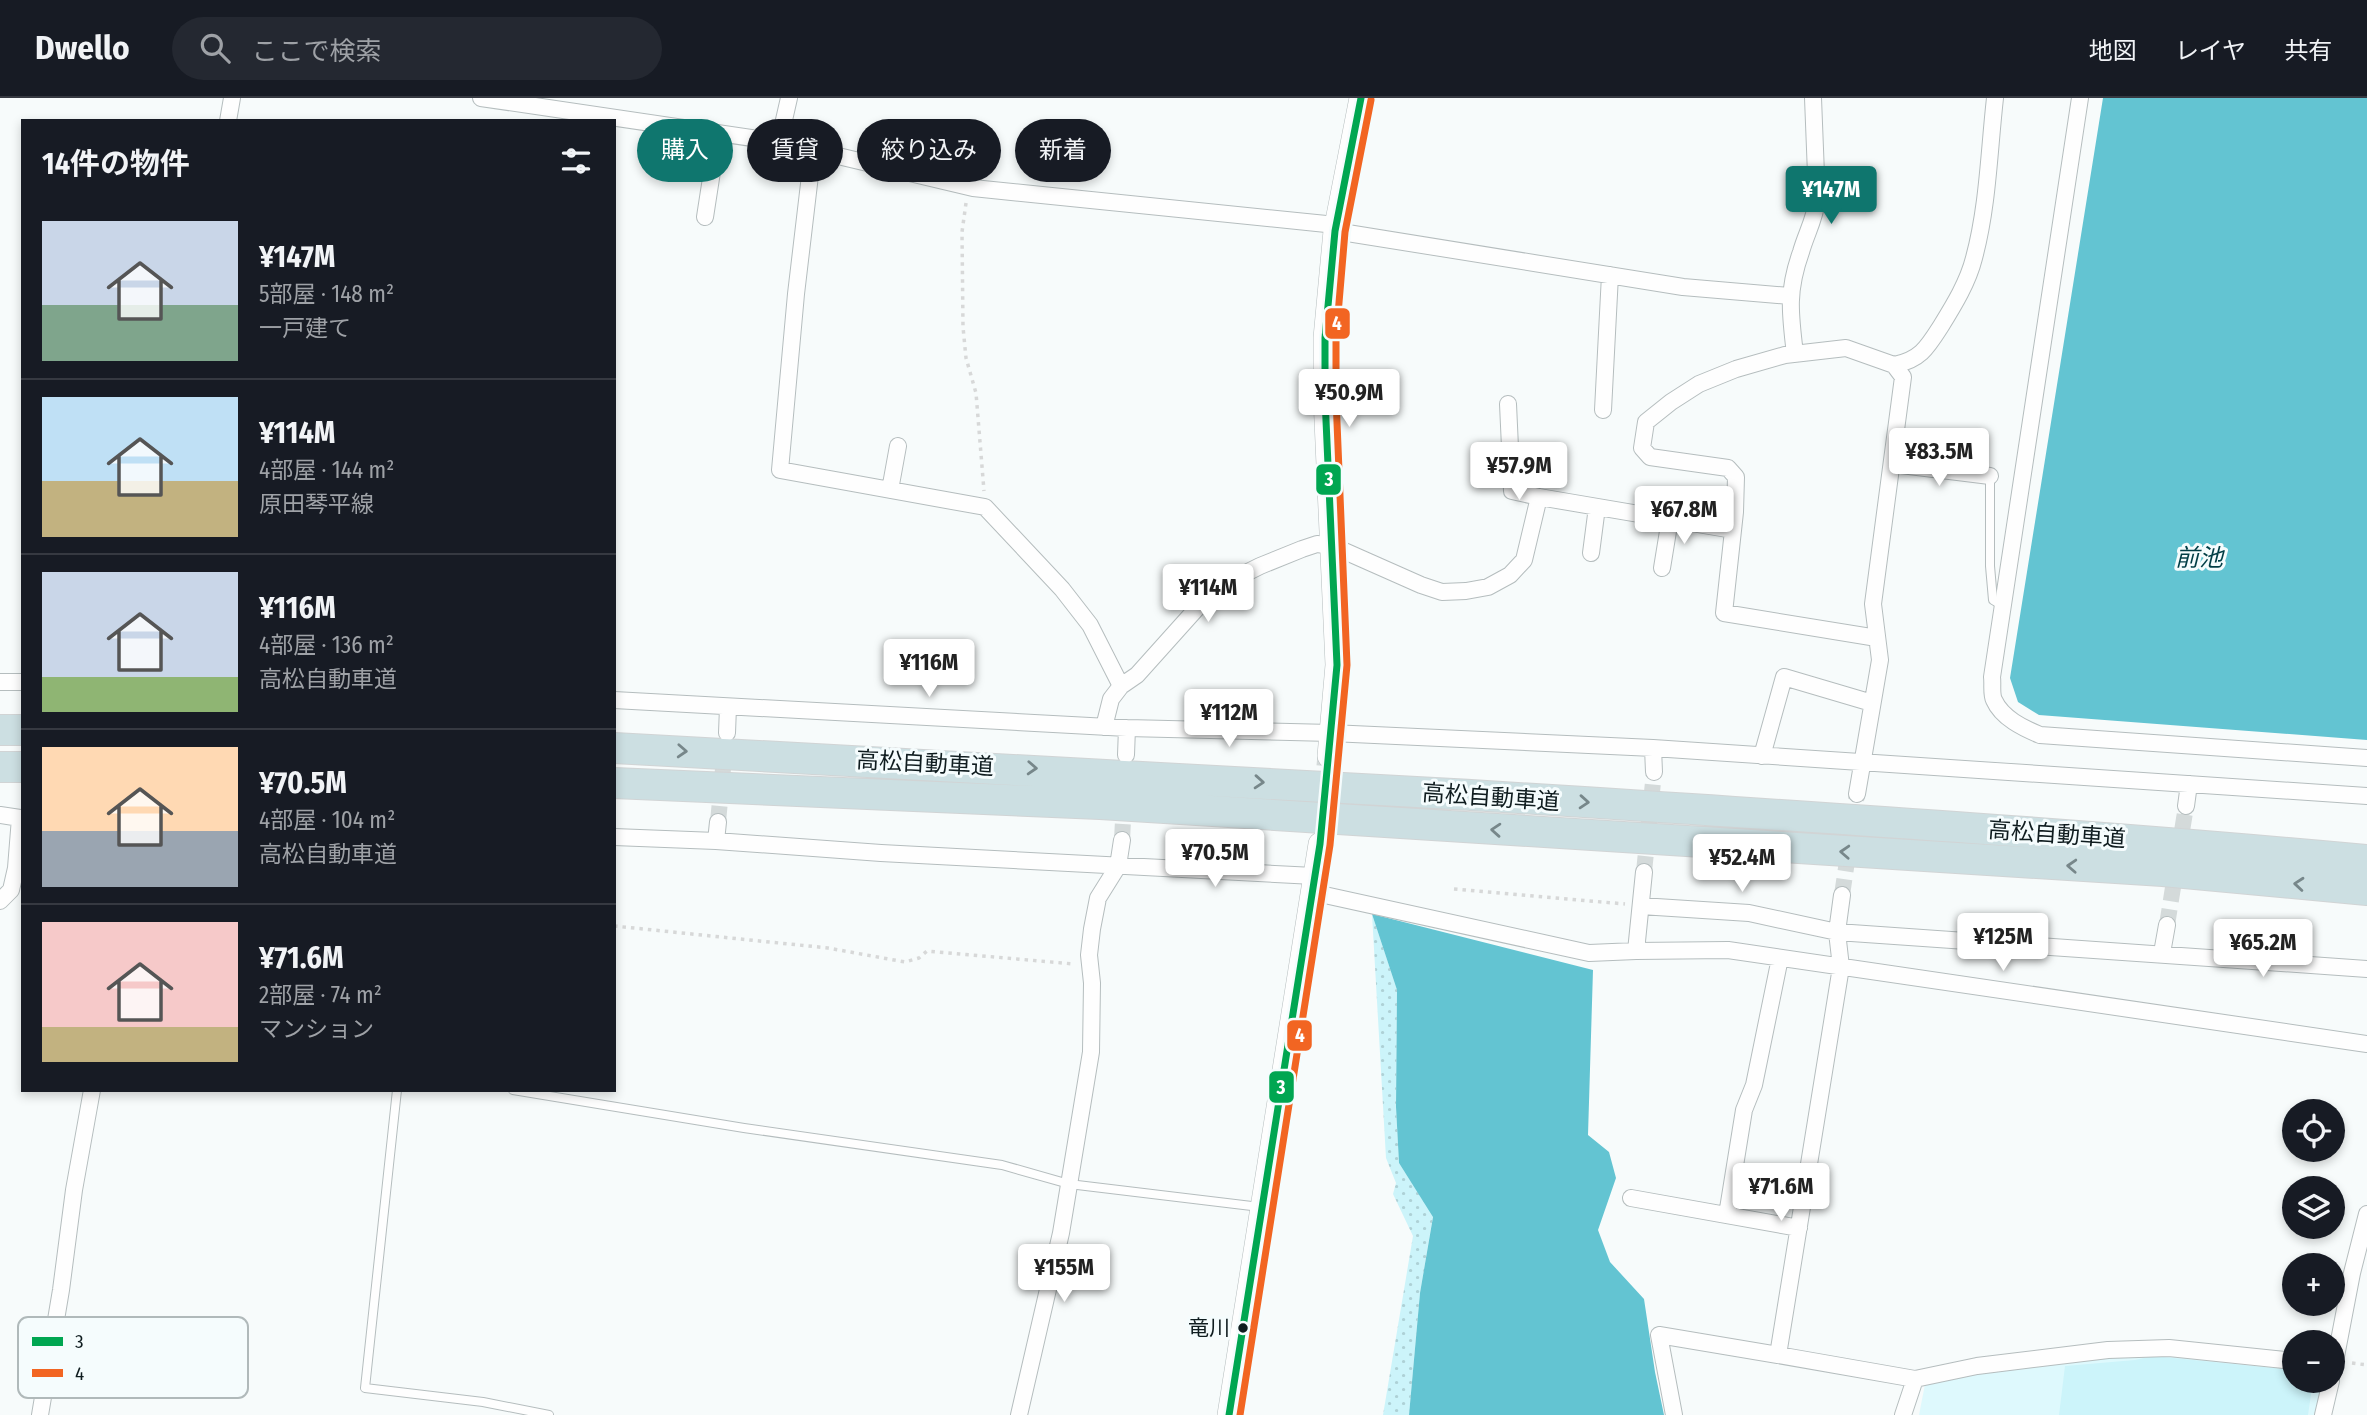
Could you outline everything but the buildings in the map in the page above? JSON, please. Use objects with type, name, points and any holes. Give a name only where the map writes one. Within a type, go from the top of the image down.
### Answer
[{"type":"highway","points":[[0,730],[21,730]]},
{"type":"highway","name":"高松自動車道","points":[[616,748],[1096,771],[2151,841],[2367,860]]},
{"type":"highway","points":[[0,767],[21,766]]},
{"type":"highway","name":"高松自動車道","points":[[616,783],[1100,804],[1701,844],[2163,871],[2367,890]]},
{"type":"main road","points":[[1329,757],[1337,665],[1325,398],[1325,338],[1335,228],[1362,98]]},
{"type":"main road","points":[[1229,1415],[1320,844]]},
{"type":"street","points":[[228,119],[232,98]]},
{"type":"street","points":[[481,98],[637,121]]},
{"type":"street","points":[[784,119],[789,98]]},
{"type":"street","points":[[1795,354],[1790,296],[1800,252],[1815,215],[1817,200],[1813,98]]},
{"type":"street","points":[[1877,638],[1724,613],[1736,477],[1728,468],[1650,457],[1642,449],[1646,422],[1699,384],[1736,369],[1795,354],[1846,348],[1894,365],[1912,361],[1931,341],[1963,288],[1974,259],[1988,176],[1995,98]]},
{"type":"street","points":[[2080,98],[1992,677],[1993,699],[2006,715],[2021,727],[2059,737],[2367,758]]},
{"type":"street","points":[[843,157],[969,187],[1335,228],[1682,287],[1790,296]]},
{"type":"street","points":[[705,217],[710,182]]},
{"type":"street","points":[[809,182],[780,470],[985,507],[1062,589],[1083,616],[1121,685]]},
{"type":"street","points":[[1603,410],[1610,275]]},
{"type":"street","points":[[1857,794],[1880,660],[1873,604],[1903,377],[1894,365]]},
{"type":"street","points":[[1508,404],[1513,491],[1733,530]]},
{"type":"street","points":[[890,490],[898,446]]},
{"type":"street","points":[[1893,464],[1990,476]]},
{"type":"street","points":[[1104,727],[1111,699],[1121,685],[1137,675],[1198,607],[1226,583],[1260,566],[1317,544],[1333,546],[1420,585],[1442,592],[1488,587],[1510,575],[1524,560],[1539,497]]},
{"type":"street","points":[[1591,553],[1598,507]]},
{"type":"street","points":[[1662,568],[1670,519]]},
{"type":"street","points":[[1762,756],[1784,677],[1872,703]]},
{"type":"street","points":[[0,682],[21,682]]},
{"type":"street","points":[[616,700],[1104,727],[1331,733],[1653,748],[2367,796]]},
{"type":"street","points":[[727,733],[728,707]]},
{"type":"street","points":[[1126,755],[1127,728]]},
{"type":"street","points":[[1653,748],[1654,772]]},
{"type":"street","points":[[2186,806],[2189,785]]},
{"type":"street","points":[[0,815],[21,818]]},
{"type":"street","points":[[716,841],[718,822]]},
{"type":"street","points":[[0,901],[11,890],[21,826]]},
{"type":"street","points":[[616,837],[1118,866],[1312,884],[1590,953],[1728,950],[2367,1044]]},
{"type":"street","points":[[1020,1415],[1061,1233],[1091,1052],[1092,929],[1098,898],[1118,866],[1122,841]]},
{"type":"street","points":[[1636,951],[1644,872]]},
{"type":"street","points":[[1778,1355],[1841,967],[1837,932],[1842,895]]},
{"type":"street","points":[[1641,906],[1749,913],[1837,932],[2367,969]]},
{"type":"street","points":[[2162,953],[2167,925]]},
{"type":"street","points":[[1727,1215],[1744,1110],[1754,1085],[1780,958]]},
{"type":"street","points":[[56,1317],[74,1190],[92,1092]]},
{"type":"street","points":[[1631,1198],[1799,1228]]},
{"type":"street","points":[[2341,1330],[2367,1214]]},
{"type":"street","points":[[1674,1415],[1660,1335],[1915,1380],[1977,1366],[2108,1350],[2169,1348],[2282,1360]]},
{"type":"street","points":[[1903,1415],[1915,1380]]},
{"type":"street","points":[[2323,1415],[2328,1393]]},
{"type":"lane","points":[[1990,476],[1993,600],[2003,606]]},
{"type":"lane","points":[[397,1092],[365,1388],[483,1402],[549,1415]]},
{"type":"lane","points":[[525,1092],[732,1127],[1002,1166],[1069,1184],[1263,1207]]},
{"type":"path","points":[[969,187],[962,232],[963,327],[966,358],[976,393],[985,507]]},
{"type":"path","points":[[1454,889],[1641,906]]},
{"type":"path","points":[[616,926],[828,948],[905,962],[919,958],[927,951],[1090,965]]},
{"type":"shaded area","points":[[1372,914],[1397,990],[1396,1107],[1399,1163],[1433,1216],[1420,1293],[1409,1415],[1383,1415],[1413,1236],[1393,1194],[1396,1183],[1386,1158]]},
{"type":"shaded area","points":[[2149,1350],[2282,1362],[2282,1393],[2320,1393],[2317,1415],[1919,1415],[1927,1374]]},
{"type":"shaded area","points":[[2153,1356],[2282,1369],[2282,1393],[2311,1393],[2308,1415],[2059,1415],[2065,1366]]},
{"type":"water","name":"前池","points":[[2103,98],[2367,98],[2367,740],[2039,715],[2018,702],[2010,678]]},
{"type":"water","points":[[1372,914],[1593,970],[1588,1135],[1609,1152],[1616,1178],[1598,1230],[1610,1262],[1644,1299],[1664,1415],[1409,1415],[1420,1293],[1433,1217],[1399,1163],[1396,1107],[1397,990]]},
{"type":"tunnel","points":[[718,822],[725,748]]},
{"type":"tunnel","points":[[1321,834],[1329,756]]},
{"type":"tunnel","points":[[1644,872],[1654,772]]},
{"type":"tunnel","points":[[1842,895],[1857,794]]},
{"type":"tunnel","points":[[1122,840],[1124,801]]},
{"type":"tunnel","points":[[2167,925],[2186,806]]},
{"type":"transit line","name":"3","points":[[1229,1415],[1320,844],[1337,665],[1325,398],[1325,338],[1335,231],[1361,98]]},
{"type":"transit line","name":"4","points":[[1240,1415],[1330,845],[1347,665],[1336,338],[1345,232],[1371,100]]},
{"type":"place","name":"竜川","points":[[1243,1328]]}]
